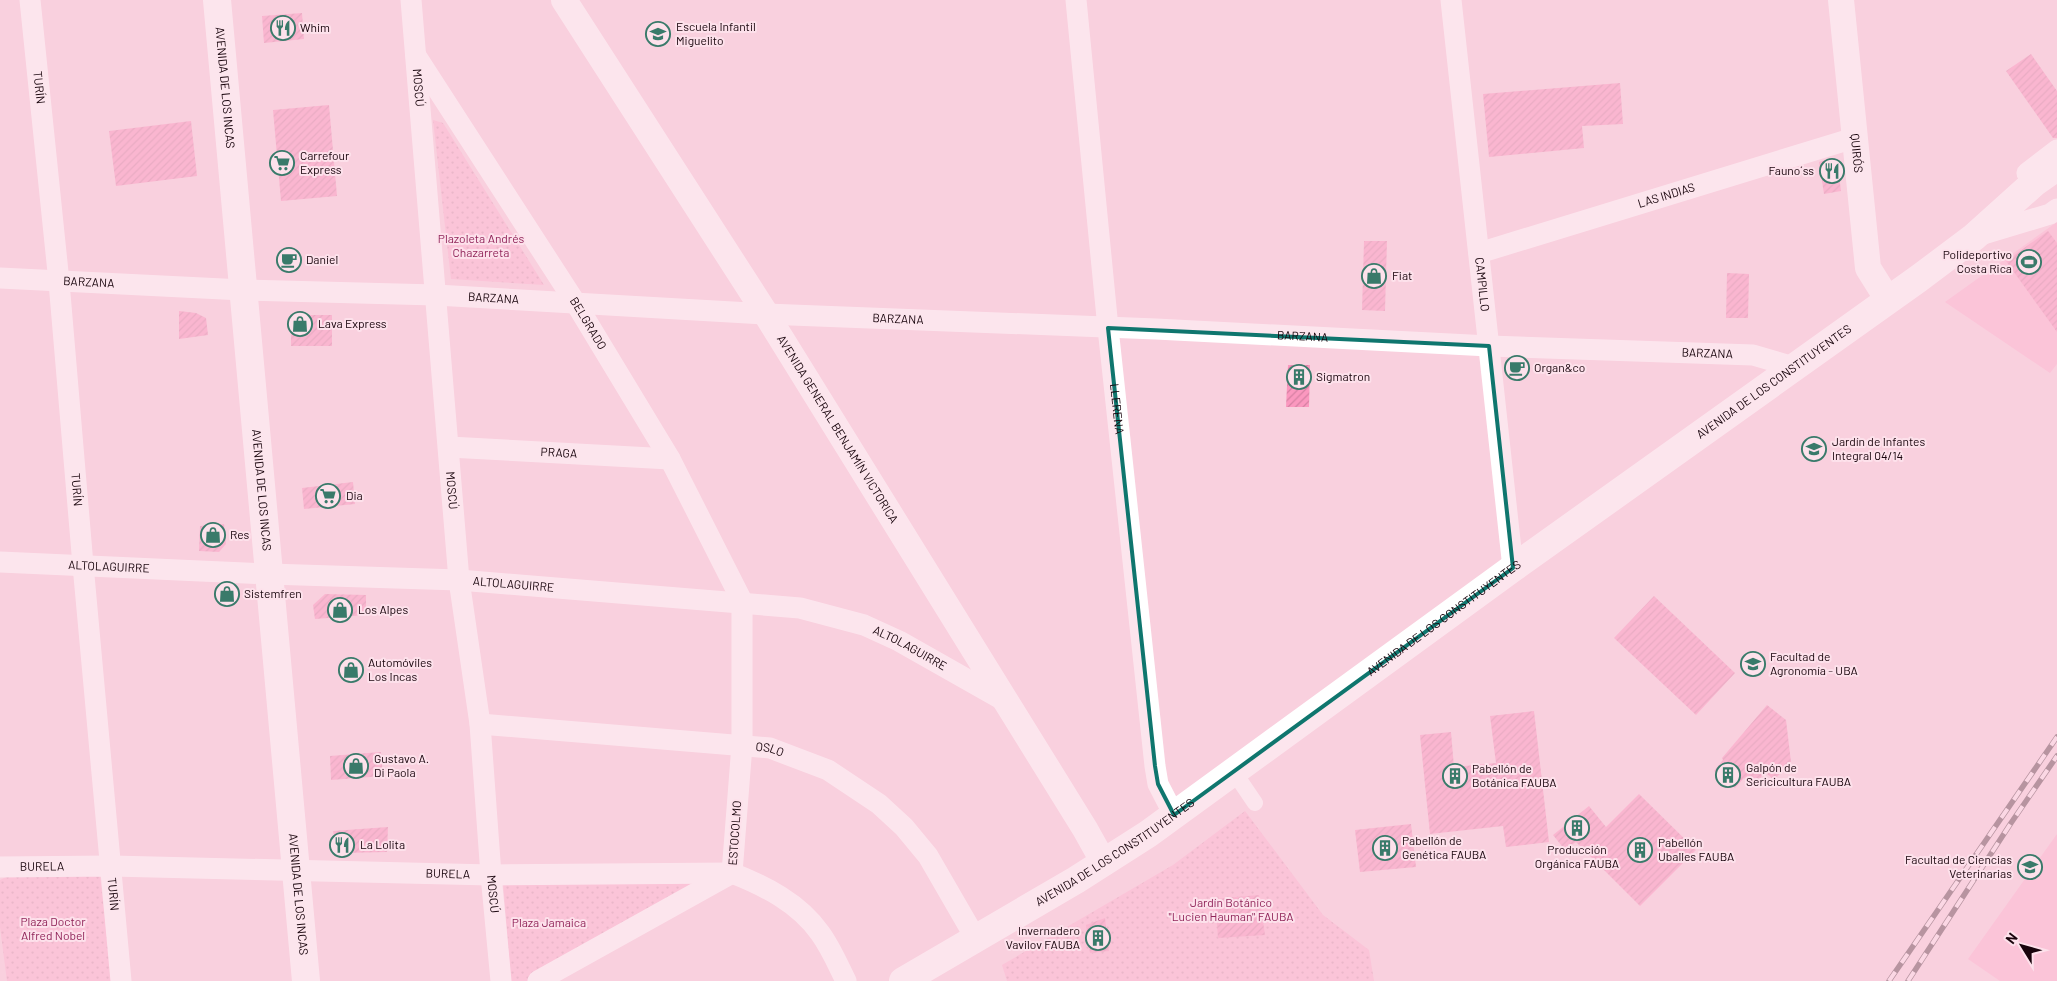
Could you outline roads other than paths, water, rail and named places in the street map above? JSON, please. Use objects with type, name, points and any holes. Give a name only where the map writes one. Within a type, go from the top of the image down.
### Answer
[{"type":"main road","name":"AVENIDA DE LOS INCAS","points":[[217,0],[306,981]]},
{"type":"main road","name":"AVENIDA DE LOS CONSTITUYENTES","points":[[903,981],[1104,863],[1174,815],[1513,568],[1974,237],[2034,183],[2057,167]]},
{"type":"main road","name":"AVENIDA DE LOS CONSTITUYENTES","points":[[1974,237],[2057,189]]},
{"type":"street","name":"TURÍN","points":[[30,0],[59,282],[82,565],[112,866],[121,981]]},
{"type":"street","name":"MOSCÚ","points":[[411,0],[449,447],[458,580],[480,724],[491,875],[502,981]]},
{"type":"street","name":"AVENIDA GENERAL BENJAMÍN VICTORICA","points":[[564,0],[766,314],[1085,829],[1104,863]]},
{"type":"street","name":"LLERENA","points":[[1076,0],[1108,328],[1155,766],[1158,784],[1174,815]]},
{"type":"street","name":"CAMPILLO","points":[[1451,0],[1513,568]]},
{"type":"street","name":"QUIRÓS","points":[[1841,0],[1868,268],[1888,300]]},
{"type":"street","name":"BELGRADO","points":[[416,56],[575,302],[670,459],[742,602]]},
{"type":"street","name":"LAS INDIAS","points":[[1479,253],[1854,138]]},
{"type":"street","name":"AVENIDA DE LOS CONSTITUYENTES","points":[[1974,237],[2025,174],[2057,150]]},
{"type":"street","name":"AVENIDA DE LOS CONSTITUYENTES","points":[[1974,237],[2050,214],[2057,209]]},
{"type":"street","name":"BARZANA","points":[[0,278],[243,290],[436,295],[766,314],[1490,346],[1753,355],[1794,367]]},
{"type":"street","name":"PRAGA","points":[[449,447],[670,459]]},
{"type":"street","name":"ALTOLAGUIRRE","points":[[0,562],[458,580],[800,608],[864,626],[899,641],[1005,701]]},
{"type":"street","name":"ESTOCOLMO","points":[[538,981],[732,873],[742,745],[742,602]]},
{"type":"street","name":"OSLO","points":[[480,724],[770,748],[828,770],[879,804],[904,827],[928,856],[976,939]]},
{"type":"street","points":[[1234,772],[1255,803]]},
{"type":"street","name":"BURELA","points":[[0,867],[112,866],[491,875],[732,873],[759,883],[785,899],[805,916],[821,934],[846,981]]},
{"type":"railway","points":[[1889,981],[2057,737]]},
{"type":"railway","points":[[1908,981],[2057,756]]},
{"type":"place","name":"Whim","points":[[283,28]]},
{"type":"place","name":"Escuela Infantil Miguelito","points":[[658,34]]},
{"type":"place","name":"Carrefour Express","points":[[282,163]]},
{"type":"place","name":"Fauno´ss","points":[[1832,171]]},
{"type":"place","name":"Daniel","points":[[289,260]]},
{"type":"place","name":"Polideportivo Costa Rica","points":[[2029,262]]},
{"type":"place","name":"Fiat","points":[[1374,276]]},
{"type":"place","name":"Lava Express","points":[[300,324]]},
{"type":"place","name":"Organ&co","points":[[1517,368]]},
{"type":"place","name":"Sigmatron","points":[[1299,377]]},
{"type":"place","name":"Jardín de Infantes Integral 04/14","points":[[1814,449]]},
{"type":"place","name":"Dia","points":[[328,496]]},
{"type":"place","name":"Res","points":[[213,535]]},
{"type":"place","name":"Sistemfren","points":[[227,594]]},
{"type":"place","name":"Los Alpes","points":[[340,610]]},
{"type":"place","name":"Facultad de Agronomía - UBA","points":[[1753,664]]},
{"type":"place","name":"Automóviles Los Incas","points":[[351,670]]},
{"type":"place","name":"Gustavo A. Di Paola","points":[[356,766]]},
{"type":"place","name":"Galpón de Sericicultura FAUBA","points":[[1728,775]]},
{"type":"place","name":"Pabellón de Botánica FAUBA","points":[[1455,776]]},
{"type":"place","name":"Producción Orgánica FAUBA","points":[[1577,828]]},
{"type":"place","name":"La Lolita","points":[[342,845]]},
{"type":"place","name":"Pabellón de Genética FAUBA","points":[[1385,848]]},
{"type":"place","name":"Pabellón Uballes FAUBA","points":[[1640,850]]},
{"type":"place","name":"Facultad de Ciencias Veterinarias","points":[[2030,867]]},
{"type":"place","name":"Invernadero Vavilov FAUBA","points":[[1098,938]]},
{"type":"park label","name":"Plazoleta Andrés Chazarreta","points":[[481,246]]},
{"type":"park label","name":"Jardín Botánico \"Lucien Hauman\" FAUBA","points":[[1231,910]]},
{"type":"park label","name":"Plaza Jamaica","points":[[549,923]]},
{"type":"park label","name":"Plaza Doctor Alfred Nobel","points":[[53,929]]}]
